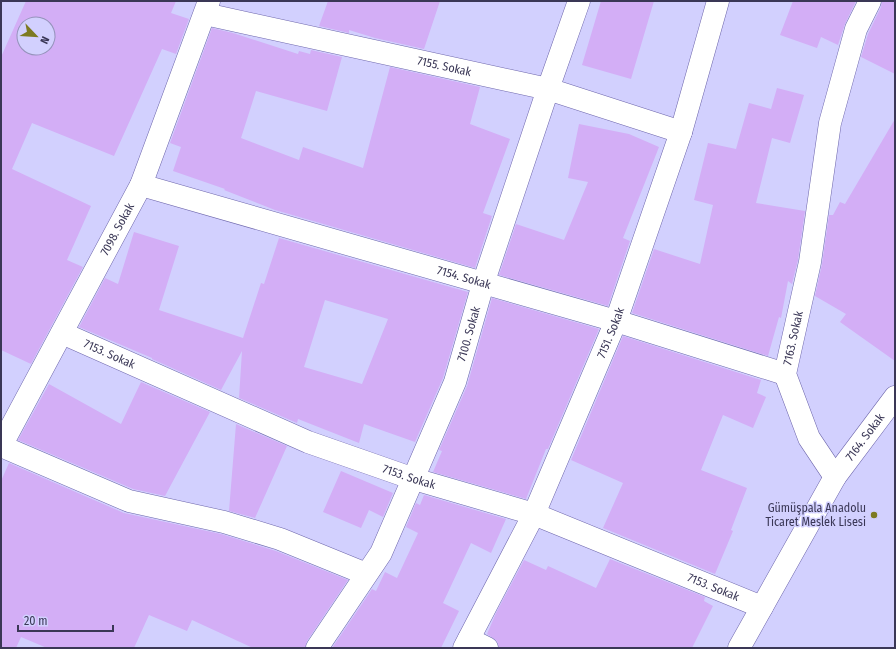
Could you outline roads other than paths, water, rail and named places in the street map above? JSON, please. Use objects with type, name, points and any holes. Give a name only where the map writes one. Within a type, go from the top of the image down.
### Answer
[{"type":"street","name":"7100. Sokak","points":[[317,648],[381,553],[455,382],[483,284],[579,1]]},
{"type":"street","name":"7151. Sokak","points":[[473,645],[534,514],[616,321],[681,132],[718,1]]},
{"type":"street","name":"7163. Sokak","points":[[835,477],[809,438],[786,374],[810,262],[830,123],[856,30],[870,1]]},
{"type":"street","name":"7155. Sokak","points":[[207,7],[548,90],[681,132]]},
{"type":"street","name":"7098. Sokak","points":[[1,446],[141,185],[207,7]]},
{"type":"street","name":"7154. Sokak","points":[[141,185],[616,321],[786,374]]},
{"type":"street","name":"7153. Sokak","points":[[62,333],[308,442],[414,479],[534,514],[762,607]]},
{"type":"street","name":"7164. Sokak","points":[[835,477],[895,397]]},
{"type":"street","points":[[1,446],[129,501],[224,522],[280,539],[366,574]]},
{"type":"street","points":[[739,648],[835,477]]},
{"type":"place","name":"Gümüşpala Anadolu Ticaret Meslek Lisesi","points":[[874,515]]}]
